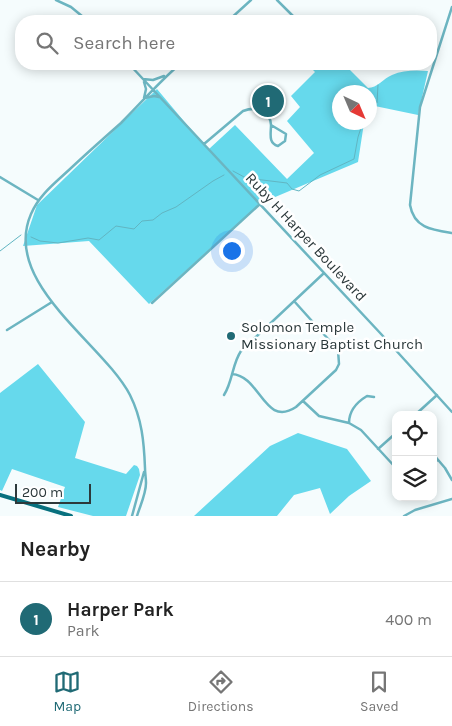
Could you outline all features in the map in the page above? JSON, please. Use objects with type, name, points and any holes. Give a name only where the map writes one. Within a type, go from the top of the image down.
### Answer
[{"type":"main road","points":[[0,495],[71,516]]},
{"type":"street","points":[[56,0],[71,7],[81,15]]},
{"type":"street","points":[[235,15],[251,0]]},
{"type":"street","points":[[277,0],[292,15]]},
{"type":"street","points":[[437,54],[452,7]]},
{"type":"street","name":"Ruby H Harper Boulevard","points":[[134,70],[452,412]]},
{"type":"street","points":[[137,516],[146,484],[146,456],[142,429],[130,394],[110,366],[64,318],[52,302],[35,274],[27,252],[27,227],[38,200],[123,121],[152,89],[173,70]]},
{"type":"street","points":[[432,70],[420,108],[410,205],[414,218],[423,226],[452,233]]},
{"type":"street","points":[[144,98],[146,89],[143,78],[153,80],[167,75]]},
{"type":"street","points":[[144,98],[154,96],[161,98]]},
{"type":"street","points":[[204,144],[243,111],[248,109],[264,111],[270,116],[271,141],[278,146],[285,141],[286,134],[271,125]]},
{"type":"street","points":[[230,178],[233,175]]},
{"type":"street","points":[[0,177],[38,200]]},
{"type":"street","points":[[152,303],[260,204]]},
{"type":"street","points":[[224,395],[230,384],[235,361],[241,351],[324,273]]},
{"type":"street","points":[[232,374],[248,380],[267,405],[276,412],[282,413],[290,411],[303,401],[336,370],[340,356],[335,345],[294,301]]},
{"type":"street","points":[[7,330],[52,302]]},
{"type":"street","points":[[419,411],[436,395]]},
{"type":"street","points":[[349,423],[355,406],[368,396],[374,397]]},
{"type":"street","points":[[303,401],[320,416],[349,423],[361,430],[392,464]]},
{"type":"street","points":[[378,449],[392,437]]},
{"type":"street","points":[[435,456],[452,480]]},
{"type":"street","points":[[132,516],[145,468]]},
{"type":"street","points":[[404,516],[415,510],[452,499]]},
{"type":"street","points":[[135,505],[140,506]]},
{"type":"shaded area","points":[[313,70],[350,70],[365,85],[332,85],[332,130],[363,130],[358,162],[261,203],[149,304],[89,241],[23,246],[37,205],[157,89],[209,149],[235,125],[287,179],[314,153],[287,121],[300,107],[291,96],[315,72]]},
{"type":"shaded area","points":[[419,70],[428,71],[418,115],[377,106],[376,85],[396,73]]},
{"type":"shaded area","points":[[38,364],[85,422],[75,458],[126,474],[134,465],[139,469],[140,475],[126,516],[93,516],[58,507],[65,487],[12,469],[2,491],[0,490],[0,393]]},
{"type":"shaded area","points":[[298,433],[347,449],[371,481],[349,496],[330,514],[320,488],[294,495],[277,516],[194,516],[270,446]]},
{"type":"waterway","points":[[377,103],[378,85]]},
{"type":"waterway","points":[[233,171],[246,178],[287,183],[292,189],[299,191],[320,175],[354,159],[360,130]]},
{"type":"waterway","points":[[31,237],[40,241],[58,243],[88,238],[99,240],[116,226],[134,229],[142,221],[153,220],[224,175]]},
{"type":"waterway","points":[[0,251],[21,235]]},
{"type":"place","name":"Harper Park","points":[[268,101]]},
{"type":"place","name":"Solomon Temple Missionary Baptist Church","points":[[231,336]]}]
